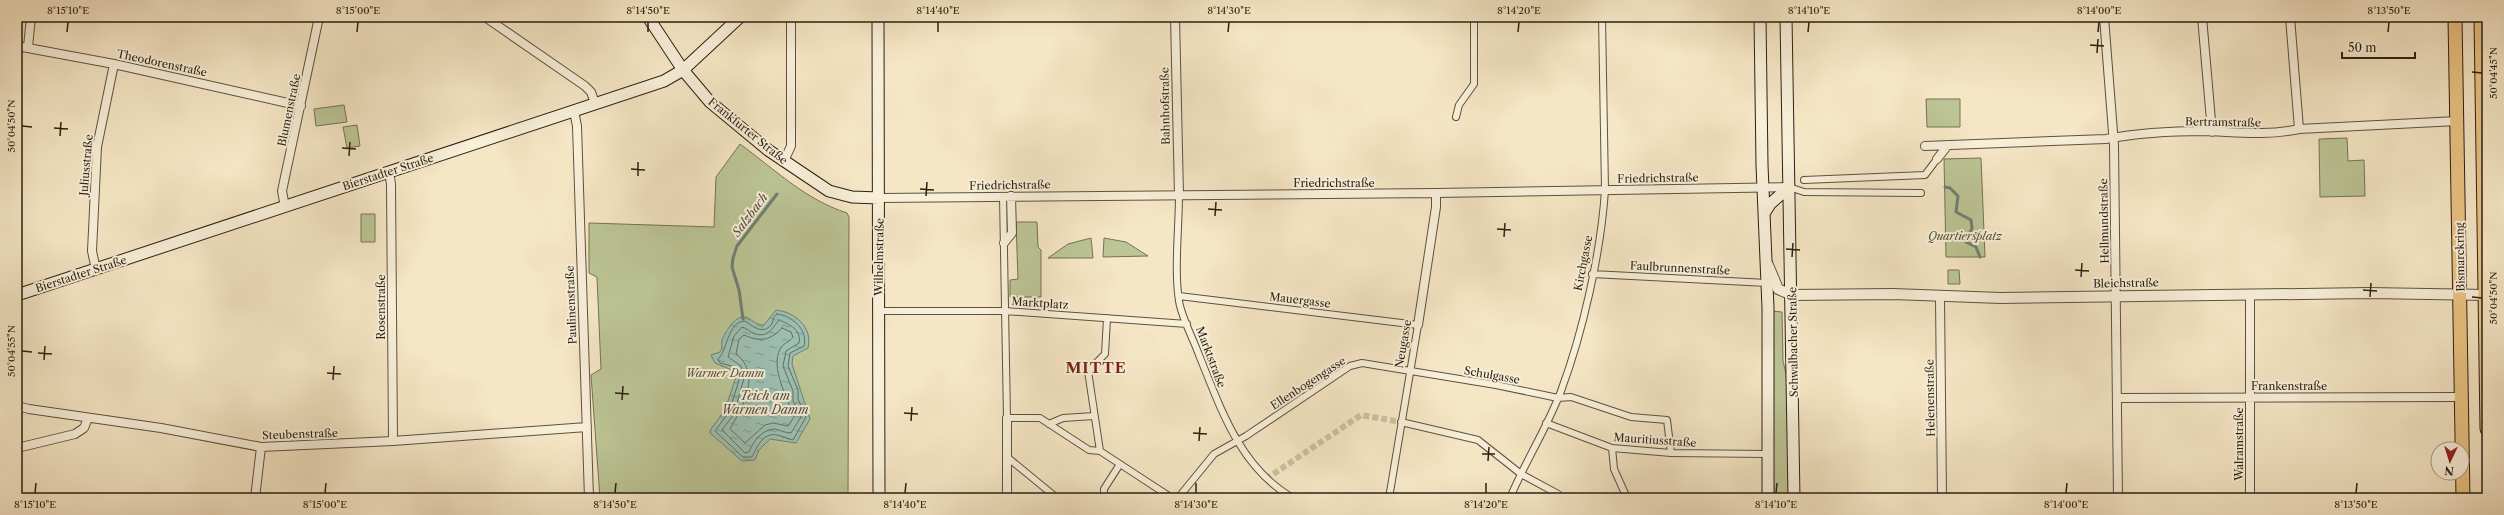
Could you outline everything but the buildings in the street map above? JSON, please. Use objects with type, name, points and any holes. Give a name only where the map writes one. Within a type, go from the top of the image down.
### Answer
[{"type":"main road","name":"Frankfurter Straße","points":[[648,17],[683,70],[710,102],[784,161],[829,191],[852,197],[880,198]]},
{"type":"main road","name":"Bierstadter Straße","points":[[17,295],[664,81],[683,70],[740,17]]},
{"type":"main road","name":"Wilhelmstraße","points":[[878,17],[880,198],[878,311],[879,498]]},
{"type":"main road","points":[[1760,17],[1763,187],[1767,284],[1768,498]]},
{"type":"main road","name":"Schwalbacher Straße","points":[[1786,17],[1792,296],[1794,498]]},
{"type":"main road","name":"Bismarckring","points":[[2456,17],[2463,498]]},
{"type":"main road","points":[[2481,17],[2487,429]]},
{"type":"main road","points":[[1765,212],[1770,204],[1789,187]]},
{"type":"street","points":[[28,47],[31,17]]},
{"type":"street","name":"Blumenstraße","points":[[285,207],[282,191],[319,17]]},
{"type":"street","points":[[485,17],[561,67],[589,89],[595,103]]},
{"type":"street","points":[[784,161],[791,146],[791,17]]},
{"type":"street","name":"Bahnhofstraße","points":[[1175,17],[1179,195]]},
{"type":"street","points":[[1456,117],[1459,106],[1474,84],[1474,17]]},
{"type":"street","name":"Kirchgasse","points":[[1510,498],[1558,398],[1579,329],[1592,274],[1604,209],[1605,190],[1602,17]]},
{"type":"street","name":"Hellmundstraße","points":[[2104,17],[2114,138],[2118,498]]},
{"type":"street","points":[[2202,17],[2212,132]]},
{"type":"street","points":[[2290,17],[2299,129]]},
{"type":"street","name":"Theodorenstraße","points":[[17,46],[114,64],[301,106]]},
{"type":"street","name":"Juliusstraße","points":[[96,270],[92,251],[97,147],[114,64]]},
{"type":"street","name":"Paulinenstraße","points":[[574,111],[577,126],[588,427],[589,498]]},
{"type":"street","name":"Bertramstraße","points":[[1925,146],[2114,138],[2128,134],[2212,132],[2247,134],[2283,132],[2299,129],[2457,121]]},
{"type":"street","points":[[1804,180],[1925,175],[1948,145]]},
{"type":"street","name":"Rosenstraße","points":[[389,172],[391,184],[393,441]]},
{"type":"street","points":[[1789,187],[1804,192],[1921,193]]},
{"type":"street","name":"Friedrichstraße","points":[[880,198],[1436,193],[1789,187]]},
{"type":"street","name":"Neugasse","points":[[1389,498],[1418,324],[1436,207],[1436,193]]},
{"type":"street","name":"Marktstraße","points":[[1179,195],[1178,296],[1187,324],[1223,416],[1237,441],[1263,476],[1294,498]]},
{"type":"street","points":[[878,311],[1005,311],[1004,243],[1012,233],[1007,196]]},
{"type":"street","points":[[1766,259],[1778,289],[1792,296]]},
{"type":"street","name":"Faulbrunnenstraße","points":[[1592,274],[1767,284]]},
{"type":"street","name":"Bleichstraße","points":[[1792,296],[1893,294],[1940,297],[2369,293],[2461,296],[2486,295]]},
{"type":"street","name":"Walramstraße","points":[[2250,294],[2250,498]]},
{"type":"street","name":"Mauergasse","points":[[1178,296],[1418,324]]},
{"type":"street","name":"Helenenstraße","points":[[1940,297],[1942,498]]},
{"type":"street","name":"Marktplatz","points":[[1007,498],[1008,457],[1005,311],[1187,324]]},
{"type":"street","points":[[1100,451],[1088,371],[1106,354],[1107,318]]},
{"type":"street","name":"Ellenbogengasse","points":[[1178,498],[1214,454],[1246,436],[1350,366],[1367,363],[1410,370]]},
{"type":"street","name":"Schulgasse","points":[[1410,370],[1558,398],[1571,397],[1631,417],[1667,420],[1671,453]]},
{"type":"street","name":"Frankenstraße","points":[[2117,398],[2462,397]]},
{"type":"street","name":"Steubenstraße","points":[[17,406],[29,410],[160,428],[262,447],[393,441],[588,427]]},
{"type":"street","points":[[1050,424],[1063,418],[1094,416]]},
{"type":"street","points":[[17,448],[75,434],[84,428],[88,418]]},
{"type":"street","points":[[1006,418],[1040,418],[1089,450],[1100,451],[1172,498]]},
{"type":"street","points":[[1401,422],[1478,440],[1521,474],[1558,494],[1558,498]]},
{"type":"street","name":"Mauritiusstraße","points":[[1546,423],[1612,448],[1671,453],[1767,454]]},
{"type":"street","points":[[255,498],[262,447]]},
{"type":"street","points":[[1612,448],[1614,469],[1626,498]]},
{"type":"street","points":[[1008,457],[1057,498]]},
{"type":"street","points":[[1104,498],[1104,489],[1120,464]]},
{"type":"green space","points":[[1926,99],[1960,99],[1960,127],[1927,127]]},
{"type":"green space","points":[[344,105],[347,122],[316,126],[314,109]]},
{"type":"green space","points":[[357,125],[360,146],[347,148],[343,127]]},
{"type":"green space","points":[[2347,138],[2348,161],[2364,160],[2365,196],[2320,197],[2319,139]]},
{"type":"green space","name":"Warmer Damm","points":[[740,144],[804,192],[847,213],[849,217],[848,498],[600,498],[591,375],[601,369],[597,277],[589,273],[589,223],[714,227],[716,177]]},
{"type":"green space","name":"Quartiersplatz","points":[[1981,158],[1985,257],[1946,257],[1944,159]]},
{"type":"green space","points":[[361,214],[375,214],[375,242],[361,242]]},
{"type":"green space","points":[[1016,222],[1037,222],[1038,247],[1041,250],[1041,297],[1010,297],[1010,280],[1018,279]]},
{"type":"green space","points":[[1091,238],[1093,258],[1048,258],[1068,244]]},
{"type":"green space","points":[[1104,238],[1126,242],[1148,256],[1103,257]]},
{"type":"green space","points":[[1948,270],[1959,270],[1960,284],[1948,284]]},
{"type":"green space","points":[[1771,311],[1782,312],[1783,361],[1789,386],[1789,498],[1774,498]]},
{"type":"water","name":"Teich am Warmen Damm","points":[[776,310],[783,311],[796,317],[808,333],[808,348],[793,356],[792,364],[810,419],[796,443],[770,439],[759,450],[755,460],[742,461],[710,433],[711,429],[725,410],[736,377],[732,370],[715,363],[711,355],[720,352],[722,348],[722,340],[725,334],[737,319],[745,317],[758,324],[764,325]]},
{"type":"waterway","points":[[1945,187],[1950,188],[1958,196],[1956,212],[1971,220],[1972,228],[1966,242],[1976,247],[1980,257]]},
{"type":"waterway","name":"Salzbach","points":[[743,319],[739,290],[732,267],[733,258],[737,246],[777,194]]},
{"type":"tunnel","points":[[1266,479],[1361,415],[1401,422]]},
{"type":"district","name":"MITTE","points":[[1096,368]]}]
